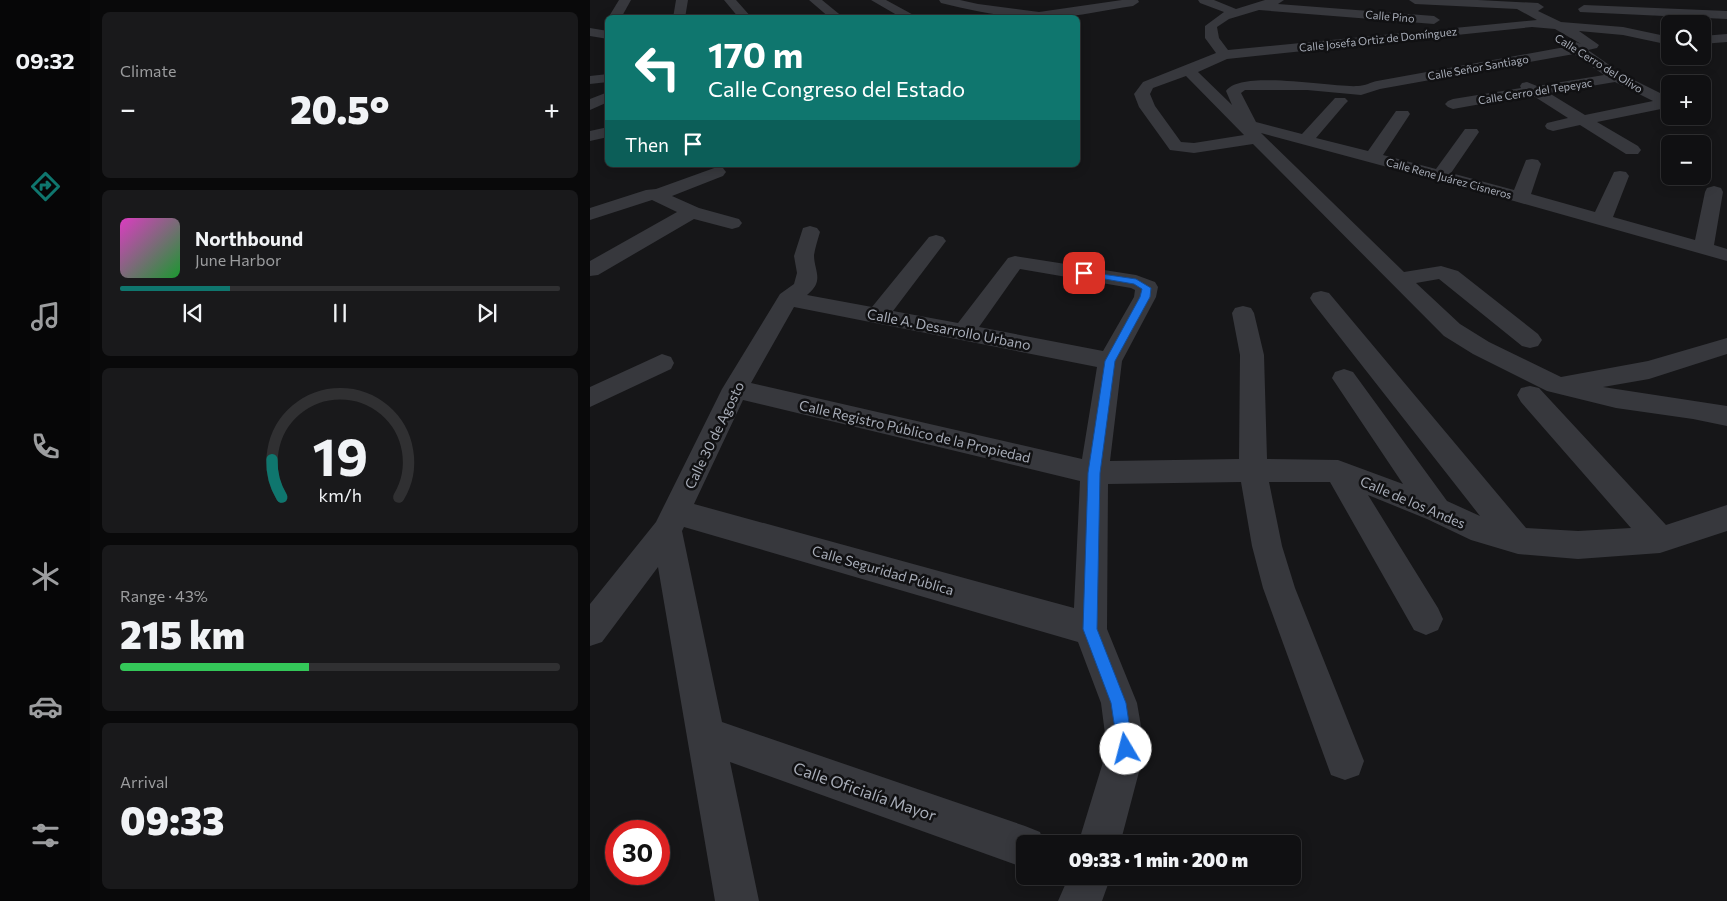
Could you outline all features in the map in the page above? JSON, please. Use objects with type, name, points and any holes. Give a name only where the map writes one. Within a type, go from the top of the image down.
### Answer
[{"type":"street","points":[[616,15],[626,0]]},
{"type":"street","points":[[680,15],[682,0]]},
{"type":"street","points":[[730,0],[743,15]]},
{"type":"street","points":[[816,0],[834,15]]},
{"type":"street","points":[[877,0],[907,15]]},
{"type":"street","points":[[945,0],[978,8],[1026,15]]},
{"type":"street","points":[[1029,0],[1039,15]]},
{"type":"street","points":[[1079,0],[1088,10]]},
{"type":"street","points":[[1204,0],[1236,13]]},
{"type":"street","points":[[1249,128],[1184,148],[1176,146],[1148,107],[1142,94],[1148,85],[1190,71],[1224,55],[1212,38],[1211,26],[1225,16],[1278,0]]},
{"type":"street","points":[[1415,0],[1497,2],[1550,8]]},
{"type":"street","points":[[1659,0],[1670,14]]},
{"type":"street","points":[[1054,15],[1131,1]]},
{"type":"street","name":"Calle Cerro del Olivo","points":[[1497,2],[1527,24],[1578,49],[1618,77],[1661,100]]},
{"type":"street","name":"Calle Pino","points":[[1258,6],[1411,18],[1527,24]]},
{"type":"street","points":[[1520,6],[1558,24],[1592,45],[1578,49]]},
{"type":"street","points":[[1570,9],[1727,16]]},
{"type":"street","points":[[1411,18],[1446,43]]},
{"type":"street","points":[[1527,24],[1558,24],[1623,31],[1661,39]]},
{"type":"street","name":"Calle Josefa Ortiz de Domínguez","points":[[1224,55],[1527,24]]},
{"type":"street","points":[[590,32],[605,36]]},
{"type":"street","points":[[1391,37],[1405,49]]},
{"type":"street","points":[[1711,39],[1727,38]]},
{"type":"street","points":[[1284,49],[1296,62]]},
{"type":"street","name":"Calle Señor Santiago","points":[[1249,128],[1233,91],[1236,87],[1321,87],[1361,91],[1377,85],[1578,49]]},
{"type":"street","points":[[1438,60],[1485,57],[1534,91],[1632,150]]},
{"type":"street","points":[[1190,71],[1399,280],[1452,330],[1488,352],[1556,385],[1616,399],[1692,409],[1727,416]]},
{"type":"street","points":[[1309,74],[1321,87]]},
{"type":"street","name":"Calle Cerro del Tepeyac","points":[[1452,104],[1618,77]]},
{"type":"street","points":[[590,80],[605,78]]},
{"type":"street","points":[[590,104],[605,97]]},
{"type":"street","points":[[1306,139],[1340,101]]},
{"type":"street","points":[[1553,126],[1661,105]]},
{"type":"street","points":[[1373,157],[1402,114]]},
{"type":"street","name":"Calle Rene Juárez Cisneros","points":[[1249,128],[1306,139],[1727,255]]},
{"type":"street","points":[[1441,176],[1471,132]]},
{"type":"street","points":[[590,136],[605,133]]},
{"type":"street","points":[[1521,197],[1532,164]]},
{"type":"street","points":[[594,222],[717,172]]},
{"type":"street","points":[[1602,220],[1620,176]]},
{"type":"street","points":[[1703,248],[1714,192]]},
{"type":"street","points":[[658,196],[692,212],[732,223]]},
{"type":"street","points":[[590,270],[692,212]]},
{"type":"street","name":"Calle 30 de Agosto","points":[[590,630],[671,521],[735,389],[788,299],[804,287],[808,273],[804,256],[810,232]]},
{"type":"street","points":[[877,315],[936,241]]},
{"type":"street","points":[[964,332],[1015,262],[1136,282],[1147,288],[1145,297],[1110,361],[1094,473],[1090,629],[1119,703],[1126,749],[1102,835]]},
{"type":"street","points":[[1399,280],[1441,272],[1450,276],[1530,340]]},
{"type":"street","points":[[1321,298],[1518,541]]},
{"type":"street","name":"Calle A. Desarrollo Urbano","points":[[788,299],[1110,361]]},
{"type":"street","points":[[1243,313],[1252,355],[1253,470],[1261,520],[1279,588],[1346,761]]},
{"type":"street","points":[[1556,385],[1649,370],[1727,346]]},
{"type":"street","points":[[590,398],[662,363]]},
{"type":"street","points":[[1344,378],[1437,510]]},
{"type":"street","name":"Calle Registro Público de la Propiedad","points":[[735,389],[1094,473]]},
{"type":"street","points":[[1530,395],[1660,540]]},
{"type":"street","name":"Calle de los Andes","points":[[1094,473],[1253,470],[1338,471],[1437,510],[1482,532],[1518,541],[1578,545],[1660,540],[1727,518]]},
{"type":"street","points":[[1338,471],[1426,619]]},
{"type":"street","points":[[671,521],[706,735],[738,901]]},
{"type":"street","name":"Calle Seguridad Pública","points":[[671,521],[1090,629]]},
{"type":"street","name":"Calle Oficialía Mayor","points":[[706,735],[1016,844]]},
{"type":"street","points":[[1080,901],[1086,885]]},
{"type":"route","points":[[1084,273],[1136,282],[1147,288],[1145,297],[1110,361],[1094,473],[1090,629],[1119,703],[1126,749]]}]
